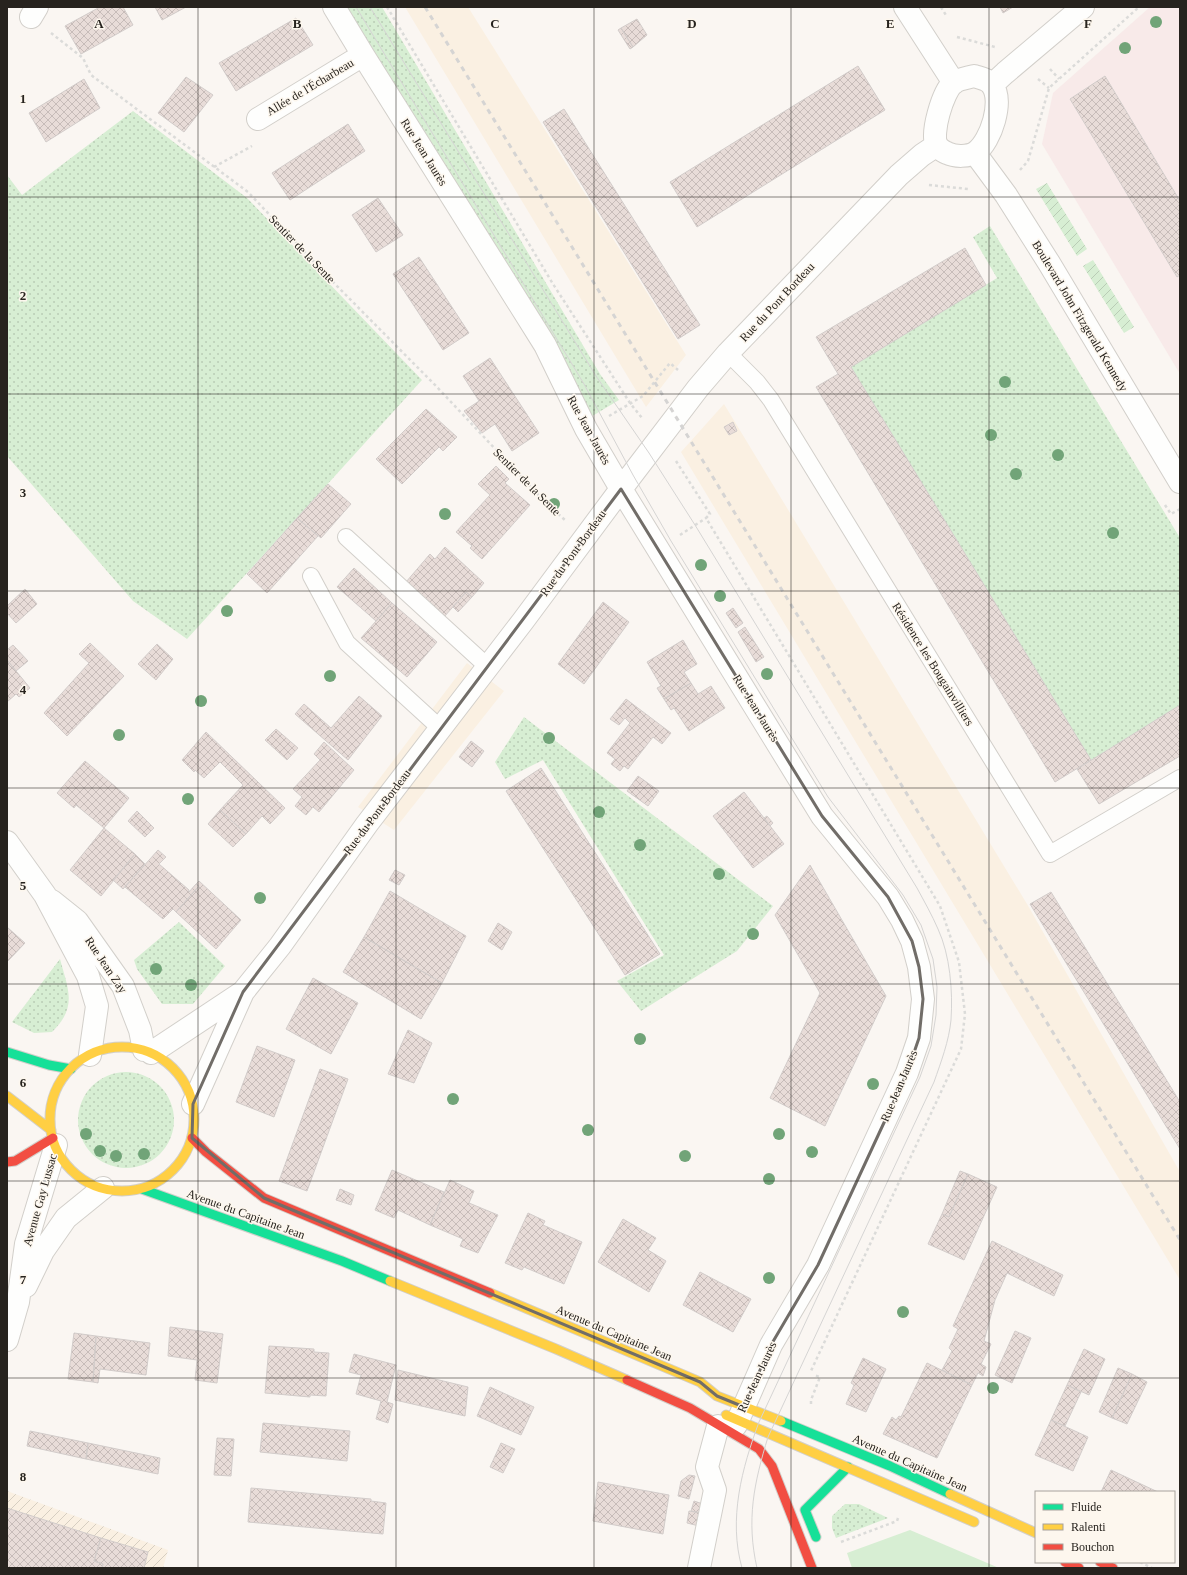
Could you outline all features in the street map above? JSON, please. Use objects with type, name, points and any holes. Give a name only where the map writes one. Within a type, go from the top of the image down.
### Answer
[{"type":"main road","points":[[126,1047],[147,1052],[170,1065],[184,1082],[193,1104],[194,1121],[192,1138],[182,1161],[164,1178],[142,1189],[122,1191],[103,1188],[83,1179],[66,1164],[53,1137],[51,1113],[54,1097],[61,1082],[71,1069],[90,1055],[108,1048],[126,1047]]},
{"type":"main road","points":[[7,1052],[49,1065],[71,1069]]},
{"type":"main road","points":[[7,1096],[53,1137]]},
{"type":"main road","points":[[7,1162],[15,1161],[53,1137]]},
{"type":"main road","name":"Avenue du Capitaine Jean","points":[[192,1138],[206,1152],[264,1198],[700,1382],[717,1396],[772,1466],[812,1568]]},
{"type":"main road","name":"Avenue du Capitaine Jean","points":[[142,1189],[342,1261],[563,1352],[690,1408],[734,1418],[776,1419],[890,1466],[1035,1534]]},
{"type":"main road","name":"Avenue du Capitaine Jean","points":[[342,1261],[374,1264]]},
{"type":"main road","name":"Avenue du Capitaine Jean","points":[[734,1418],[985,1526]]},
{"type":"main road","points":[[734,1418],[764,1432],[774,1447]]},
{"type":"main road","points":[[818,1544],[804,1506],[848,1466]]},
{"type":"main road","points":[[1067,1563],[1079,1568]]},
{"type":"main road","points":[[1102,1563],[1113,1568]]},
{"type":"street","name":"Rue Jean Jaurès","points":[[334,7],[544,345],[586,429],[621,489],[822,816],[888,896],[912,941],[919,967],[923,999],[919,1038],[908,1073],[818,1265],[771,1346],[708,1467],[715,1490],[699,1568]]},
{"type":"street","points":[[905,7],[954,83]]},
{"type":"street","points":[[992,85],[1083,7]]},
{"type":"street","name":"Allée de l'Écharbeau","points":[[258,119],[363,55]]},
{"type":"street","points":[[974,76],[982,78],[992,85],[998,101],[996,112],[983,146],[975,153],[969,155],[960,156],[946,153],[937,145],[934,132],[946,93],[954,83],[974,76]]},
{"type":"street","name":"Rue du Pont Bordeau","points":[[193,1104],[243,992],[280,946],[367,824],[488,667],[698,388],[728,353],[899,175],[922,155],[937,145]]},
{"type":"street","name":"Boulevard John Fitzgerald Kennedy","points":[[975,153],[1006,195],[1049,263],[1180,482]]},
{"type":"street","name":"Rue Jean Zay","points":[[7,842],[45,895],[88,976],[97,1006],[90,1055]]},
{"type":"street","name":"Rue Jean Zay","points":[[45,895],[76,921],[123,986],[147,1052]]},
{"type":"street","name":"Rue du Pont Bordeau","points":[[147,1052],[243,992]]},
{"type":"street","name":"Avenue Gay Lussac","points":[[7,1340],[18,1302],[26,1244],[53,1137]]},
{"type":"street","name":"Avenue Gay Lussac","points":[[18,1302],[43,1251],[66,1218],[103,1188]]},
{"type":"lane","name":"Résidence les Bougainvilliers","points":[[728,353],[757,382],[771,400],[1050,854],[1180,778]]},
{"type":"lane","points":[[346,537],[488,667]]},
{"type":"lane","points":[[311,576],[347,643],[440,728]]},
{"type":"path","points":[[941,7],[947,17]]},
{"type":"path","points":[[1019,171],[1028,161],[1049,88],[1139,7]]},
{"type":"path","name":"Sentier de la Sente","points":[[34,12],[83,58],[91,75],[248,192],[335,284],[436,386],[546,503],[570,525]]},
{"type":"path","points":[[953,36],[1002,48]]},
{"type":"path","points":[[214,167],[263,140],[258,119]]},
{"type":"path","points":[[926,187],[930,184],[969,190]]},
{"type":"path","points":[[603,419],[643,396],[670,363],[680,373]]},
{"type":"path","points":[[677,537],[706,518]]},
{"type":"path","points":[[835,1545],[896,1521],[899,1516]]},
{"type":"path","points":[[1142,1563],[1152,1568]]},
{"type":"highlighted area","points":[[621,489],[822,816],[888,897],[912,941],[919,967],[923,999],[919,1038],[907,1073],[818,1265],[771,1345],[744,1407],[717,1396],[700,1382],[264,1198],[192,1138],[193,1104],[243,992]]},
{"type":"shaded area","points":[[405,7],[468,7],[686,355],[646,407]]},
{"type":"shaded area","points":[[1150,7],[1180,7],[1180,374],[1042,144],[1053,93]]},
{"type":"shaded area","points":[[724,404],[1027,904],[1180,1172],[1180,1280],[681,452]]},
{"type":"shaded area","points":[[467,663],[504,691],[394,830],[358,807]]},
{"type":"shaded area","points":[[7,1491],[168,1550],[163,1568],[7,1568]]},
{"type":"green space","points":[[347,7],[382,7],[600,374],[619,400],[589,418]]},
{"type":"green space","points":[[133,111],[247,198],[422,380],[187,639],[133,601],[7,456],[7,175],[22,195]]},
{"type":"green space","points":[[1047,183],[1087,249],[1077,256],[1036,189]]},
{"type":"green space","points":[[990,226],[1180,538],[1180,705],[1091,760],[851,367],[997,278],[973,237]]},
{"type":"green space","points":[[1093,260],[1134,327],[1124,333],[1083,266]]},
{"type":"green space","points":[[524,717],[773,906],[737,951],[641,1011],[617,981],[664,955],[543,760],[505,779],[495,762]]},
{"type":"green space","points":[[179,922],[225,966],[193,1004],[162,1004],[137,969],[134,960]]},
{"type":"green space","points":[[60,959],[69,997],[68,1006],[60,1023],[52,1032],[34,1033],[12,1022]]},
{"type":"green space","points":[[126,1072],[144,1076],[160,1086],[170,1102],[174,1120],[170,1138],[160,1154],[144,1164],[126,1168],[108,1164],[92,1154],[82,1138],[78,1120],[82,1102],[92,1086],[108,1076]]},
{"type":"green space","points":[[845,1504],[859,1504],[888,1518],[836,1538],[832,1528],[832,1516]]},
{"type":"green space","points":[[910,1530],[999,1568],[852,1568],[847,1553]]},
{"type":"building","points":[[100,7],[123,7],[133,25],[81,54],[65,26]]},
{"type":"building","points":[[155,7],[186,7],[162,20]]},
{"type":"building","points":[[1000,7],[1013,7],[1003,13]]},
{"type":"building","points":[[296,18],[313,45],[236,91],[219,63]]},
{"type":"building","points":[[637,19],[647,35],[633,47],[621,28]]},
{"type":"building","points":[[621,28],[633,47],[630,49],[618,30]]},
{"type":"building","points":[[858,66],[885,110],[697,227],[670,182]]},
{"type":"building","points":[[1105,76],[1180,201],[1180,275],[1177,277],[1070,99]]},
{"type":"building","points":[[186,77],[213,95],[184,132],[158,113]]},
{"type":"building","points":[[84,79],[100,108],[46,142],[29,113]]},
{"type":"building","points":[[564,109],[700,325],[678,339],[543,122]]},
{"type":"building","points":[[348,124],[365,151],[290,200],[272,173]]},
{"type":"building","points":[[378,198],[403,235],[376,252],[352,215]]},
{"type":"building","points":[[965,248],[986,285],[851,367],[1091,760],[1055,782],[816,387],[838,374],[816,337]]},
{"type":"building","points":[[419,257],[469,333],[443,350],[393,274]]},
{"type":"building","points":[[490,358],[539,433],[512,451],[495,424],[482,433],[464,411],[479,401],[463,376]]},
{"type":"building","points":[[426,409],[457,437],[443,451],[439,447],[402,484],[376,459]]},
{"type":"building","points":[[733,422],[737,431],[729,435],[724,427]]},
{"type":"building","points":[[496,466],[509,479],[505,483],[530,505],[482,559],[470,548],[472,546],[456,532],[490,495],[478,484]]},
{"type":"building","points":[[328,484],[351,504],[321,538],[297,518]]},
{"type":"building","points":[[297,518],[318,536],[267,593],[247,574]]},
{"type":"building","points":[[445,547],[484,583],[472,597],[466,592],[444,617],[406,582],[430,554],[435,559]]},
{"type":"building","points":[[354,568],[392,603],[376,621],[337,587]]},
{"type":"building","points":[[25,589],[37,604],[16,623],[7,613],[7,606]]},
{"type":"building","points":[[466,592],[472,597],[458,612],[453,607]]},
{"type":"building","points":[[603,602],[629,622],[584,684],[558,664]]},
{"type":"building","points":[[392,603],[437,642],[407,677],[361,638]]},
{"type":"building","points":[[733,608],[743,623],[736,628],[726,613]]},
{"type":"building","points":[[745,627],[764,657],[756,662],[738,632]]},
{"type":"building","points":[[683,640],[697,664],[684,672],[691,683],[664,699],[657,688],[661,686],[647,662]]},
{"type":"building","points":[[90,643],[124,676],[67,736],[44,713],[89,663],[79,654]]},
{"type":"building","points":[[157,644],[173,659],[156,680],[138,664]]},
{"type":"building","points":[[13,645],[28,661],[16,671],[7,660],[7,650]]},
{"type":"building","points":[[7,660],[30,688],[19,697],[16,694],[7,702]]},
{"type":"building","points":[[691,683],[698,694],[711,686],[725,708],[689,731],[674,708],[671,710],[664,699]]},
{"type":"building","points":[[359,696],[382,716],[348,760],[295,714],[304,704],[331,728]]},
{"type":"building","points":[[626,699],[671,733],[662,744],[653,737],[628,769],[624,766],[620,771],[611,764],[615,759],[607,753],[630,723],[625,718],[619,725],[610,719]]},
{"type":"building","points":[[1180,705],[1180,756],[1099,804],[1077,769]]},
{"type":"building","points":[[276,729],[298,748],[287,760],[265,740]]},
{"type":"building","points":[[206,732],[285,808],[270,824],[262,816],[246,834],[220,810],[243,785],[220,762],[204,778],[195,770],[194,772],[182,760]]},
{"type":"building","points":[[471,741],[484,751],[472,767],[459,757]]},
{"type":"building","points":[[324,742],[354,770],[319,812],[313,807],[306,815],[295,806],[302,797],[293,789],[320,760],[314,754]]},
{"type":"building","points":[[85,761],[129,798],[104,828],[76,805],[74,808],[57,793]]},
{"type":"building","points":[[541,768],[660,954],[625,975],[506,791]]},
{"type":"building","points":[[638,776],[659,791],[648,806],[627,791]]},
{"type":"building","points":[[744,792],[784,844],[753,868],[713,816]]},
{"type":"building","points":[[220,810],[246,834],[233,847],[208,824]]},
{"type":"building","points":[[137,811],[154,828],[145,837],[128,821]]},
{"type":"building","points":[[767,816],[773,823],[770,826],[764,818]]},
{"type":"building","points":[[104,828],[135,854],[101,896],[70,870]]},
{"type":"building","points":[[158,850],[166,857],[159,864],[189,890],[189,892],[196,884],[199,886],[176,912],[173,909],[163,919],[125,887]]},
{"type":"building","points":[[135,854],[145,864],[123,889],[113,880]]},
{"type":"building","points":[[810,865],[886,996],[825,1126],[770,1098],[820,993],[775,915]]},
{"type":"building","points":[[395,870],[405,875],[399,885],[389,880]]},
{"type":"building","points":[[199,881],[241,920],[216,949],[176,912],[199,886],[196,884]]},
{"type":"building","points":[[390,891],[466,936],[442,983],[364,937]]},
{"type":"building","points":[[1051,892],[1180,1102],[1180,1149],[1030,904]]},
{"type":"building","points":[[498,923],[512,932],[502,950],[488,941]]},
{"type":"building","points":[[7,927],[25,943],[7,962]]},
{"type":"building","points":[[364,937],[442,983],[421,1019],[343,972]]},
{"type":"building","points":[[313,978],[358,1003],[331,1054],[286,1029]]},
{"type":"building","points":[[408,1030],[432,1043],[414,1083],[388,1074]]},
{"type":"building","points":[[257,1046],[295,1060],[274,1117],[236,1102]]},
{"type":"building","points":[[320,1069],[348,1079],[307,1191],[279,1181]]},
{"type":"building","points":[[392,1170],[444,1192],[430,1225],[398,1210],[394,1218],[375,1210]]},
{"type":"building","points":[[960,1171],[968,1174],[949,1217],[942,1214]]},
{"type":"building","points":[[968,1174],[997,1187],[964,1260],[928,1244],[942,1214],[949,1217]]},
{"type":"building","points":[[450,1180],[474,1191],[469,1203],[498,1215],[478,1253],[460,1246],[463,1239],[430,1225]]},
{"type":"building","points":[[340,1189],[354,1195],[351,1205],[336,1200]]},
{"type":"building","points":[[528,1213],[545,1221],[543,1225],[582,1242],[564,1284],[524,1267],[522,1270],[505,1263]]},
{"type":"building","points":[[623,1219],[656,1238],[648,1250],[666,1261],[649,1292],[598,1262]]},
{"type":"building","points":[[992,1241],[1063,1275],[1054,1296],[1007,1273],[995,1300],[984,1341],[991,1344],[981,1364],[986,1367],[983,1376],[978,1373],[972,1385],[942,1370],[952,1351],[949,1348],[958,1329],[953,1326]]},
{"type":"building","points":[[700,1272],[751,1299],[733,1332],[683,1305]]},
{"type":"building","points":[[170,1327],[223,1334],[217,1383],[195,1380],[197,1360],[168,1356]]},
{"type":"building","points":[[1015,1331],[1031,1338],[1012,1383],[995,1375]]},
{"type":"building","points":[[74,1333],[96,1336],[93,1382],[68,1379]]},
{"type":"building","points":[[96,1336],[150,1343],[146,1375],[100,1369],[98,1383],[93,1382]]},
{"type":"building","points":[[269,1346],[314,1349],[314,1352],[329,1353],[326,1396],[310,1395],[310,1397],[265,1393]]},
{"type":"building","points":[[1084,1349],[1105,1359],[1089,1395],[1067,1385]]},
{"type":"building","points":[[354,1354],[396,1365],[387,1402],[393,1404],[388,1423],[376,1419],[381,1401],[356,1394],[361,1375],[349,1372]]},
{"type":"building","points":[[863,1358],[886,1369],[866,1412],[846,1404],[854,1385],[851,1383]]},
{"type":"building","points":[[927,1363],[972,1385],[937,1458],[883,1434],[892,1417],[896,1420],[899,1416],[901,1417]]},
{"type":"building","points":[[1118,1368],[1132,1374],[1112,1418],[1099,1412]]},
{"type":"building","points":[[398,1370],[468,1387],[465,1416],[395,1400]]},
{"type":"building","points":[[1132,1374],[1147,1382],[1127,1424],[1112,1418]]},
{"type":"building","points":[[1067,1385],[1081,1392],[1065,1426],[1051,1420]]},
{"type":"building","points":[[490,1387],[534,1407],[521,1435],[477,1416]]},
{"type":"building","points":[[1051,1420],[1088,1437],[1073,1471],[1035,1455]]},
{"type":"building","points":[[263,1423],[350,1431],[347,1461],[260,1452]]},
{"type":"building","points":[[30,1431],[88,1443],[86,1459],[27,1446]]},
{"type":"building","points":[[217,1438],[234,1439],[231,1476],[214,1475]]},
{"type":"building","points":[[88,1443],[160,1458],[158,1474],[86,1459]]},
{"type":"building","points":[[501,1443],[515,1449],[503,1473],[490,1467]]},
{"type":"building","points":[[1111,1470],[1156,1491],[1101,1491]]},
{"type":"building","points":[[689,1475],[695,1476],[689,1499],[678,1496],[681,1481]]},
{"type":"building","points":[[598,1482],[669,1495],[663,1534],[593,1521]]},
{"type":"building","points":[[251,1488],[371,1499],[371,1501],[386,1503],[383,1534],[248,1522]]},
{"type":"building","points":[[694,1501],[703,1504],[701,1513],[691,1511]]},
{"type":"building","points":[[7,1508],[101,1538],[94,1561],[103,1564],[102,1568],[7,1568]]},
{"type":"building","points":[[689,1511],[701,1513],[699,1526],[687,1523]]},
{"type":"building","points":[[101,1538],[148,1552],[144,1568],[102,1568],[103,1564],[94,1561]]},
{"type":"tram line","points":[[356,7],[584,384],[633,475],[671,541],[828,797],[903,895],[921,925],[933,959],[937,987],[936,1015],[931,1046],[920,1077],[759,1422],[747,1457],[739,1494],[736,1531],[742,1568]]},
{"type":"tram line","points":[[370,7],[596,376],[649,453],[695,525],[917,888],[936,924],[942,939],[948,962],[951,985],[951,1020],[944,1051],[934,1082],[768,1437],[755,1486],[753,1502],[752,1534],[757,1568]]},
{"type":"railway","points":[[425,7],[1180,1240]]},
{"type":"traffic: fast","points":[[7,1052],[49,1065],[71,1069]]},
{"type":"traffic: fast","points":[[142,1189],[342,1261],[390,1281]]},
{"type":"traffic: fast","points":[[781,1421],[890,1466],[950,1494]]},
{"type":"traffic: fast","points":[[816,1537],[805,1510],[848,1467]]},
{"type":"traffic: slow","points":[[122,1047],[149,1053],[173,1068],[188,1092],[194,1119],[188,1146],[173,1170],[149,1185],[122,1191],[95,1185],[71,1170],[56,1146],[50,1119],[56,1092],[71,1068],[95,1053],[122,1047]]},
{"type":"traffic: slow","points":[[7,1096],[51,1130]]},
{"type":"traffic: slow","points":[[390,1281],[556,1349],[627,1380]]},
{"type":"traffic: slow","points":[[490,1293],[700,1382],[717,1396],[781,1421]]},
{"type":"traffic: slow","points":[[726,1415],[974,1522]]},
{"type":"traffic: slow","points":[[950,1494],[1035,1533]]},
{"type":"traffic: jam","points":[[7,1162],[15,1161],[53,1138]]},
{"type":"traffic: jam","points":[[192,1138],[206,1152],[264,1198],[490,1293]]},
{"type":"traffic: jam","points":[[627,1380],[690,1408],[759,1449],[772,1466],[812,1568]]},
{"type":"traffic: jam","points":[[1067,1563],[1079,1568]]},
{"type":"traffic: jam","points":[[1102,1563],[1113,1568]]}]
